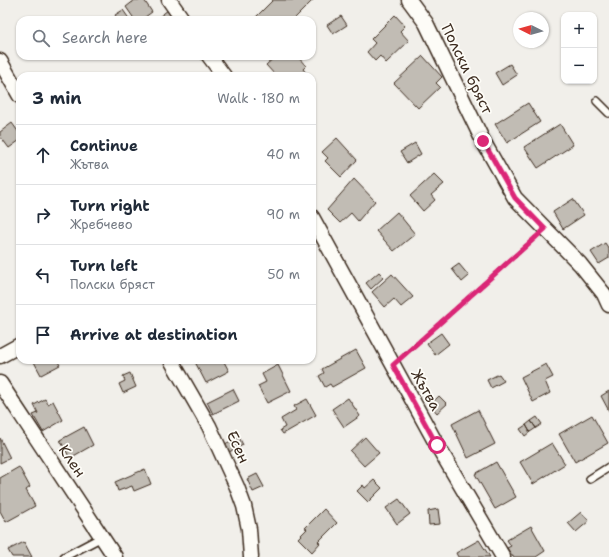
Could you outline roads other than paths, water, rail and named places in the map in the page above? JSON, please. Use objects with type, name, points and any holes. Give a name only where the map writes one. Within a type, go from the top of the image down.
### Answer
[{"type":"street","points":[[169,0],[180,16]]},
{"type":"street","name":"Полски бряст","points":[[409,0],[426,23],[483,141],[515,198],[580,264],[607,296]]},
{"type":"street","points":[[212,60],[221,72]]},
{"type":"street","points":[[0,61],[16,89]]},
{"type":"street","name":"Жътва","points":[[316,224],[437,445],[503,557]]},
{"type":"street","points":[[0,356],[16,347]]},
{"type":"street","name":"Есен","points":[[173,364],[209,426],[237,487],[250,529],[251,557]]},
{"type":"street","name":"Клен","points":[[0,383],[115,557]]},
{"type":"lane","points":[[598,101],[609,113]]},
{"type":"lane","points":[[590,479],[609,467]]},
{"type":"lane","points":[[64,557],[102,538]]}]
